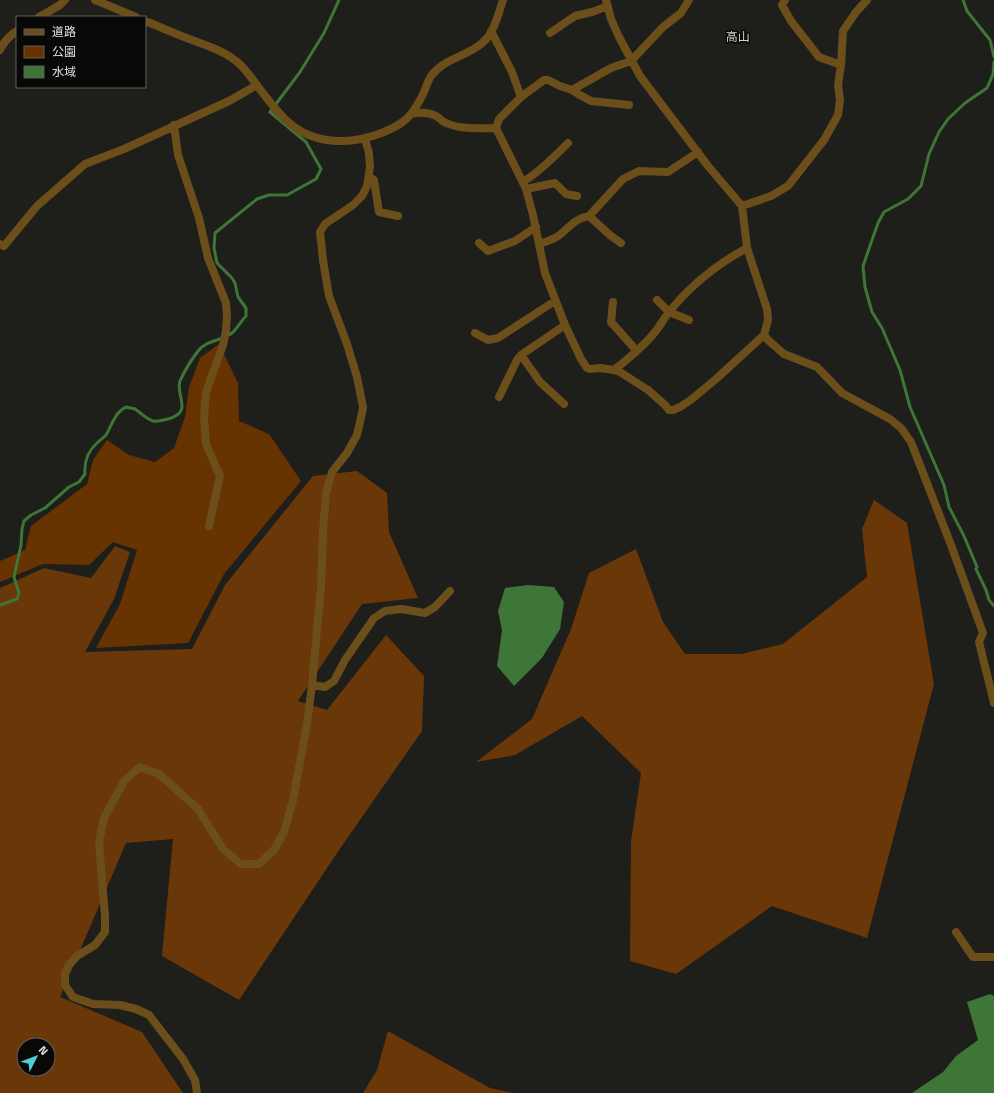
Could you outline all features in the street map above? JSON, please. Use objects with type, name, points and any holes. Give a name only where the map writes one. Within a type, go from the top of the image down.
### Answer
[{"type":"street","points":[[41,16],[60,5],[65,0]]},
{"type":"street","points":[[95,0],[134,16]]},
{"type":"street","points":[[146,21],[228,55],[238,63],[287,121],[298,130],[309,136],[323,140],[352,141],[364,139],[390,129],[411,114],[424,94],[432,75],[446,62],[472,51],[488,37],[503,0]]},
{"type":"street","points":[[572,90],[611,68],[631,60],[663,27],[681,13],[689,0]]},
{"type":"street","points":[[785,0],[782,5],[791,21],[819,57],[841,65]]},
{"type":"street","points":[[742,206],[771,196],[788,186],[824,140],[838,115],[840,100],[838,85],[843,31],[856,12],[867,0]]},
{"type":"street","points":[[550,32],[575,16],[592,12],[607,3],[619,38],[640,76],[721,182],[742,206],[747,248],[767,309],[768,320],[764,335],[716,379],[686,403],[673,410],[669,410],[666,405],[648,390],[620,372],[600,368],[594,370],[587,368],[581,359],[565,325],[545,273],[536,227],[525,185],[496,128],[499,119],[521,97],[544,80],[548,80],[572,90],[591,101],[629,105]]},
{"type":"street","points":[[491,31],[512,72],[521,97]]},
{"type":"street","points":[[0,50],[8,36],[16,32]]},
{"type":"street","points":[[0,244],[4,246],[37,206],[85,164],[124,149],[229,100],[257,85]]},
{"type":"street","points":[[411,114],[420,112],[427,113],[436,116],[446,123],[466,128],[496,128]]},
{"type":"street","points":[[174,125],[178,155],[199,218],[208,258],[226,303],[227,315],[224,345],[206,392],[204,417],[206,444],[220,476],[209,526]]},
{"type":"street","points":[[196,1093],[195,1080],[183,1059],[150,1014],[120,1005],[93,1004],[73,997],[65,985],[65,973],[69,965],[77,956],[95,945],[105,932],[105,916],[98,843],[104,818],[124,781],[140,768],[159,774],[198,809],[223,849],[241,864],[259,864],[274,850],[284,832],[293,800],[308,724],[321,587],[326,493],[332,472],[347,453],[357,435],[363,407],[347,344],[329,296],[320,232],[325,224],[353,205],[362,196],[369,177],[370,160],[364,139]]},
{"type":"street","points":[[525,185],[568,143]]},
{"type":"street","points":[[539,244],[561,234],[575,221],[589,216],[623,179],[639,171],[668,172],[698,152]]},
{"type":"street","points":[[369,177],[374,180],[379,212],[398,216]]},
{"type":"street","points":[[525,185],[555,182],[566,194],[577,196]]},
{"type":"street","points":[[589,216],[621,243]]},
{"type":"street","points":[[479,243],[488,251],[515,241],[536,227]]},
{"type":"street","points":[[614,370],[654,333],[669,312],[708,273],[724,261],[747,248]]},
{"type":"street","points":[[657,300],[669,312],[690,320]]},
{"type":"street","points":[[475,333],[488,340],[498,338],[555,301]]},
{"type":"street","points":[[613,302],[611,322],[635,349],[635,352]]},
{"type":"street","points":[[499,397],[517,360],[565,325]]},
{"type":"street","points":[[764,335],[784,354],[817,367],[842,393],[890,419],[901,428],[911,442],[983,633],[979,642],[994,703]]},
{"type":"street","points":[[522,355],[540,382],[564,404]]},
{"type":"street","points":[[312,685],[325,687],[334,681],[356,642],[374,618],[385,611],[401,609],[425,613],[435,607],[450,591]]},
{"type":"street","points":[[956,932],[973,957],[994,957]]},
{"type":"green space","points":[[219,344],[238,383],[239,421],[269,434],[301,481],[224,574],[188,643],[96,648],[120,604],[137,550],[113,542],[89,565],[43,564],[0,582],[0,561],[25,550],[31,526],[87,484],[93,460],[107,440],[129,455],[155,462],[174,448],[185,417],[189,387],[200,358]]},
{"type":"shaded area","points":[[357,471],[387,493],[389,532],[418,598],[362,604],[298,701],[327,710],[386,635],[424,676],[422,731],[339,850],[239,1000],[162,956],[173,839],[126,843],[60,997],[142,1032],[183,1093],[0,1093],[0,588],[44,568],[91,578],[115,546],[130,552],[114,599],[85,652],[192,649],[225,585],[313,476]]},
{"type":"shaded area","points":[[874,500],[907,523],[934,684],[867,938],[772,906],[676,974],[630,961],[631,841],[641,773],[582,716],[515,755],[476,762],[532,719],[571,629],[589,573],[636,549],[663,622],[685,654],[741,654],[783,644],[867,577],[862,529]]},
{"type":"shaded area","points":[[388,1031],[490,1088],[514,1093],[363,1093],[377,1070]]},
{"type":"water","points":[[528,585],[554,587],[564,602],[560,629],[542,658],[514,686],[497,666],[502,630],[498,611],[505,588]]},
{"type":"water","points":[[990,994],[994,996],[994,1093],[912,1093],[943,1072],[956,1056],[978,1040],[967,1002]]},
{"type":"waterway","points":[[0,605],[17,599],[19,593],[14,577],[21,545],[24,521],[31,515],[45,508],[69,487],[79,482],[85,474],[85,465],[89,454],[94,446],[106,435],[116,415],[122,409],[126,407],[135,409],[148,419],[155,421],[176,416],[182,408],[179,386],[180,381],[196,354],[201,347],[224,338],[232,333],[246,316],[246,308],[238,297],[235,283],[217,263],[214,248],[215,233],[257,199],[269,195],[287,195],[316,179],[321,169],[306,142],[270,112],[300,72],[324,33],[339,0]]},
{"type":"waterway","points":[[963,0],[967,11],[990,40],[994,57]]},
{"type":"waterway","points":[[994,62],[993,74],[987,88],[965,103],[948,119],[939,132],[929,154],[921,186],[908,199],[884,212],[878,223],[863,266],[865,287],[872,312],[882,328],[900,370],[910,407],[944,485],[949,507],[964,536],[989,600],[994,606]]},
{"type":"district","name":"高山","points":[[738,37]]}]
